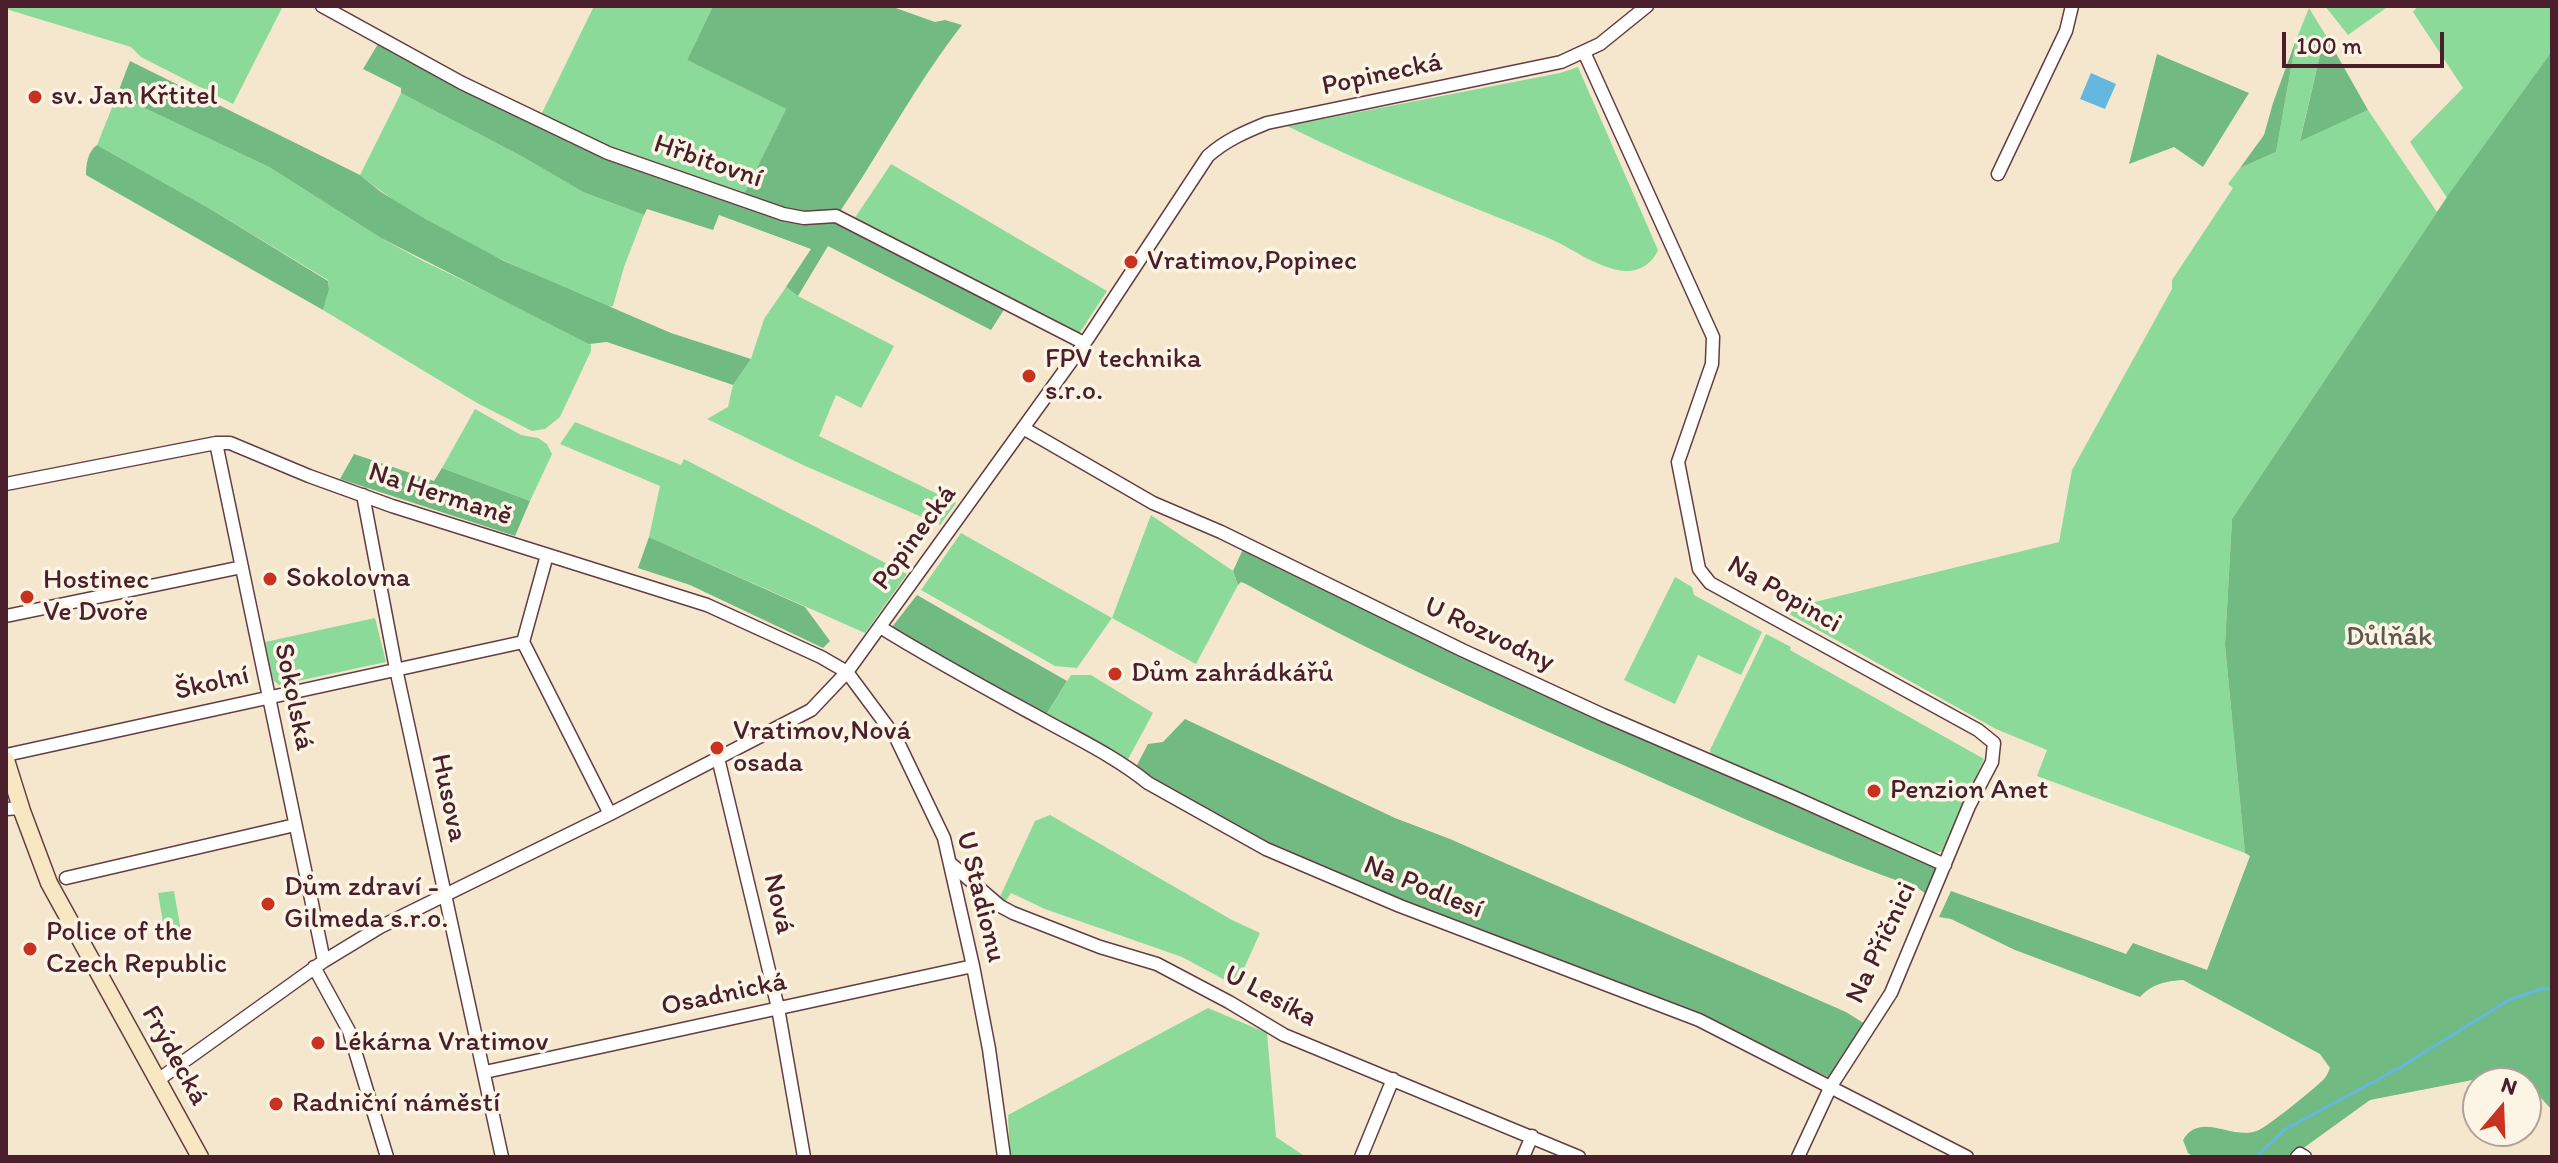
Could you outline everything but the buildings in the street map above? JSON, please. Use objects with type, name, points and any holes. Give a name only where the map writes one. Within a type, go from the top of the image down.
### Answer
[{"type":"main road","name":"Frýdecká","points":[[6,757],[13,808],[49,883],[200,1157]]},
{"type":"street","name":"Hřbitovní","points":[[322,6],[462,83],[608,153],[783,214],[804,218],[836,216],[1084,343]]},
{"type":"street","name":"Popinecká","points":[[158,1080],[319,964],[380,927],[610,814],[811,710],[847,672],[1084,343],[1208,156],[1234,136],[1267,123],[1561,62],[1600,44],[1647,6]]},
{"type":"street","points":[[1998,174],[2066,31],[2071,6]]},
{"type":"street","name":"Na Popinci","points":[[1584,52],[1713,337],[1712,364],[1678,462],[1699,569],[1710,583],[1978,730],[1994,743]]},
{"type":"street","name":"U Rozvodny","points":[[1023,428],[1153,503],[1221,532],[1462,650],[1945,865]]},
{"type":"street","name":"Na Hermaně","points":[[6,484],[216,443],[230,443],[363,495],[707,605],[847,672]]},
{"type":"street","name":"Sokolská","points":[[216,443],[295,825],[319,964],[349,1031],[387,1157]]},
{"type":"street","name":"Husova","points":[[363,495],[396,669],[502,1157]]},
{"type":"street","points":[[547,555],[523,642],[610,814]]},
{"type":"street","points":[[6,616],[242,567]]},
{"type":"street","name":"Na Podlesí","points":[[880,627],[1266,849],[1400,906],[1699,1020],[1967,1157]]},
{"type":"street","name":"Školní","points":[[6,757],[268,696],[523,642]]},
{"type":"street","name":"U Stadionu","points":[[847,672],[896,738],[944,838],[989,1049],[1004,1157]]},
{"type":"street","name":"Na Příčnici","points":[[1798,1157],[1831,1086],[1891,993],[1969,806],[1992,762],[1994,743]]},
{"type":"street","name":"Nová","points":[[718,758],[778,1008],[804,1157]]},
{"type":"street","points":[[66,878],[295,825]]},
{"type":"street","name":"U Lesíka","points":[[950,863],[1000,906],[1013,913],[1100,947],[1157,964],[1284,1035],[1579,1157]]},
{"type":"street","name":"Osadnická","points":[[485,1072],[973,966]]},
{"type":"street","points":[[1361,1157],[1393,1079]]},
{"type":"street","points":[[1523,1157],[1532,1136]]},
{"type":"green space","points":[[6,6],[283,6],[233,104],[141,57],[131,47],[6,9]]},
{"type":"green space","points":[[594,6],[713,6],[687,60],[786,109],[744,194],[608,149],[540,117]]},
{"type":"green space","points":[[713,6],[890,6],[935,22],[945,20],[962,25],[929,71],[839,213],[1007,305],[991,330],[828,246],[798,296],[786,287],[811,249],[719,215],[713,230],[647,209],[644,215],[583,192],[401,93],[401,88],[363,69],[378,44],[605,158],[744,194],[786,109],[687,60]]},
{"type":"green space","points":[[2325,6],[2386,8],[2348,35]]},
{"type":"green space","points":[[2418,6],[2552,6],[2552,51],[2447,198],[2410,142],[2463,88],[2413,12]]},
{"type":"green space","points":[[2309,8],[2325,34],[2300,140],[2368,110],[2437,212],[2232,519],[2225,645],[2245,853],[2037,776],[2047,750],[1996,729],[1782,610],[2059,542],[2072,470],[2172,289],[2172,280],[2233,188],[2228,184],[2240,168],[2276,152],[2296,40]]},
{"type":"green space","points":[[2325,34],[2368,110],[2300,141]]},
{"type":"green space","points":[[2296,40],[2276,152],[2240,168],[2264,135]]},
{"type":"green space","name":"Důlňák","points":[[2552,51],[2552,1110],[2542,1099],[2542,1067],[2462,1067],[2462,1082],[2370,1100],[2291,1157],[2194,1157],[2188,1153],[2183,1140],[2190,1131],[2208,1127],[2249,1133],[2259,1130],[2303,1098],[2324,1079],[2330,1068],[2320,1054],[2183,980],[2159,984],[2140,997],[2015,950],[1951,919],[1939,917],[1951,891],[2126,954],[2133,943],[2207,970],[2250,856],[2245,853],[2225,645],[2232,519],[2449,194]]},
{"type":"green space","points":[[2157,54],[2249,93],[2203,167],[2174,147],[2129,164]]},
{"type":"green space","points":[[130,61],[360,175],[381,192],[427,220],[504,261],[671,333],[751,359],[733,385],[607,342],[589,344],[381,238],[269,167],[117,95]]},
{"type":"green space","points":[[1578,67],[1658,250],[1649,263],[1635,270],[1624,271],[1594,262],[1546,237],[1383,170],[1287,126],[1560,73]]},
{"type":"green space","points":[[401,93],[583,192],[644,215],[613,306],[608,307],[544,279],[448,233],[360,175]]},
{"type":"green space","points":[[117,95],[269,167],[421,260],[582,338],[591,345],[591,351],[560,417],[545,429],[532,431],[477,403],[323,310],[329,290],[328,280],[97,145]]},
{"type":"green space","points":[[97,145],[328,281],[329,290],[323,310],[86,175],[88,158]]},
{"type":"green space","points":[[891,164],[1107,291],[1079,334],[854,219]]},
{"type":"green space","points":[[786,287],[894,346],[861,408],[836,395],[819,436],[956,503],[940,525],[707,419],[728,407],[733,385],[751,359],[764,319]]},
{"type":"green space","points":[[475,409],[521,435],[538,438],[547,444],[552,454],[530,501],[442,468]]},
{"type":"green space","points":[[575,422],[681,465],[684,459],[907,574],[865,633],[649,537],[660,486],[560,444]]},
{"type":"green space","points":[[354,454],[434,481],[442,468],[530,501],[515,536],[340,479]]},
{"type":"green space","points":[[1151,515],[1233,571],[1238,585],[1196,664],[1112,618]]},
{"type":"green space","points":[[961,533],[1112,618],[1077,668],[1055,666],[921,590]]},
{"type":"green space","points":[[649,537],[805,607],[830,641],[823,648],[690,585],[638,568]]},
{"type":"green space","points":[[1243,549],[1936,867],[1930,893],[1927,895],[1918,888],[1777,833],[1539,728],[1391,659],[1246,584],[1241,582],[1238,585],[1233,571]]},
{"type":"green space","points":[[1675,577],[1692,587],[1694,595],[1762,632],[1741,675],[1698,655],[1675,704],[1624,680]]},
{"type":"green space","points":[[917,595],[1067,681],[1044,718],[892,627]]},
{"type":"green space","points":[[375,618],[386,662],[279,685],[273,680],[265,642]]},
{"type":"green space","points":[[1766,634],[1984,759],[1943,851],[1932,854],[1712,758],[1710,750]]},
{"type":"green space","points":[[1071,675],[1091,675],[1153,713],[1126,763],[1044,718]]},
{"type":"green space","points":[[1185,719],[1395,818],[1450,839],[1846,1012],[1865,1024],[1830,1078],[1703,1020],[1441,917],[1275,846],[1135,769],[1148,744],[1163,742]]},
{"type":"green space","points":[[1050,815],[1260,933],[1236,986],[1182,957],[1045,909],[1011,893],[1004,904],[998,901],[1035,821]]},
{"type":"green space","points":[[174,891],[181,931],[165,934],[158,893]]},
{"type":"green space","points":[[1208,1008],[1267,1033],[1276,1137],[1306,1157],[1010,1157],[1008,1115]]},
{"type":"water","points":[[2091,73],[2116,84],[2105,109],[2080,99]]},
{"type":"waterway","points":[[2256,1157],[2284,1130],[2399,1068],[2509,1000],[2552,988]]},
{"type":"place","name":"sv. Jan Křtitel","points":[[35,97]]},
{"type":"place","name":"Vratimov,Popinec","points":[[1131,262]]},
{"type":"place","name":"FPV technika s.r.o.","points":[[1029,376]]},
{"type":"place","name":"Sokolovna","points":[[270,579]]},
{"type":"place","name":"Hostinec Ve Dvoře","points":[[27,597]]},
{"type":"place","name":"Dům zahrádkářů","points":[[1115,674]]},
{"type":"place","name":"Vratimov,Nová osada","points":[[717,748]]},
{"type":"place","name":"Penzion Anet","points":[[1874,791]]},
{"type":"place","name":"Dům zdraví - Gilmeda s.r.o.","points":[[268,904]]},
{"type":"place","name":"Police of the Czech Republic","points":[[30,949]]},
{"type":"place","name":"Lékárna Vratimov","points":[[318,1043]]},
{"type":"place","name":"Radniční náměstí","points":[[276,1104]]}]
